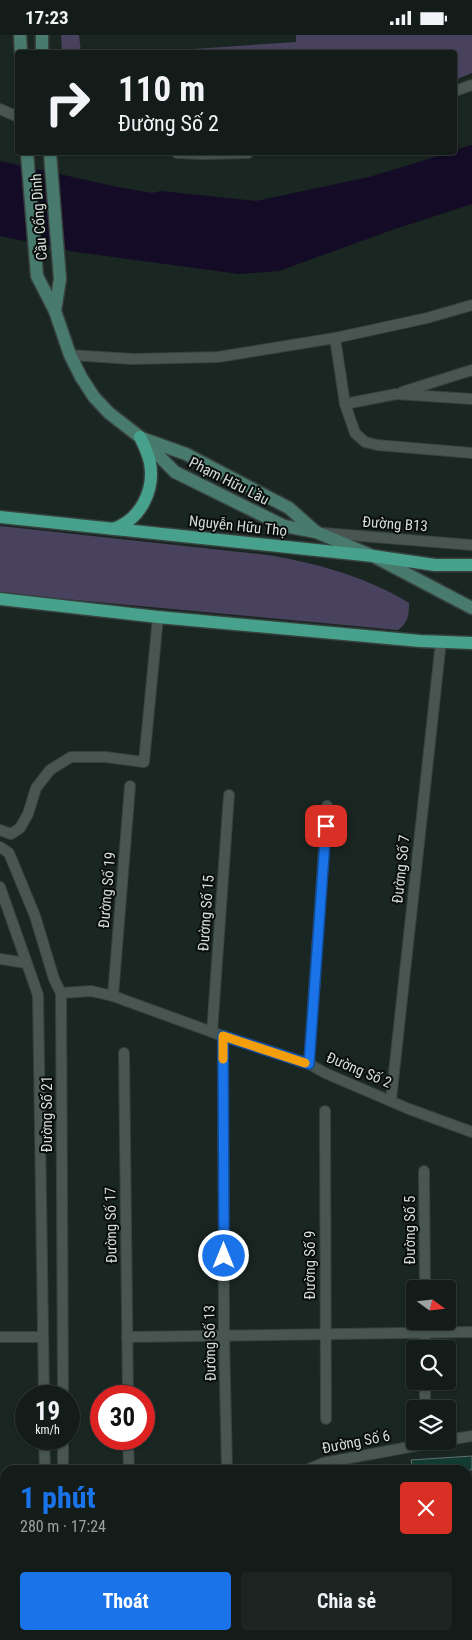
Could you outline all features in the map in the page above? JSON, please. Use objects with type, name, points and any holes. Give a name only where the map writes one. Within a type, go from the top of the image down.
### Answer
[{"type":"main road","points":[[20,35],[21,50]]},
{"type":"main road","points":[[42,35],[42,50]]},
{"type":"main road","name":"Cầu Cống Dinh","points":[[27,155],[37,276]]},
{"type":"main road","name":"Cầu Cống Dinh","points":[[50,155],[60,279]]},
{"type":"main road","name":"Phạm Hữu Lầu","points":[[37,276],[55,311],[70,355],[80,377],[94,397],[109,413],[140,437],[175,471],[284,526],[316,532],[373,556],[472,608]]},
{"type":"main road","name":"Phạm Hữu Lầu","points":[[55,311],[60,279]]},
{"type":"main road","points":[[113,529],[123,526],[133,519],[141,509],[148,491],[151,473],[150,463],[140,437]]},
{"type":"main road","name":"Phạm Hữu Lầu","points":[[140,437],[186,454],[290,508],[316,532]]},
{"type":"main road","name":"Nguyễn Hữu Thọ","points":[[0,517],[373,556],[435,565],[472,565]]},
{"type":"main road","points":[[0,599],[158,617],[420,641],[472,643]]},
{"type":"street","points":[[457,90],[472,85]]},
{"type":"street","points":[[0,109],[15,116]]},
{"type":"street","points":[[70,355],[133,359],[218,357],[335,338],[427,318],[472,305]]},
{"type":"street","points":[[335,338],[344,404],[355,433],[365,442],[377,445],[472,453]]},
{"type":"street","points":[[344,404],[396,394],[472,370]]},
{"type":"street","points":[[450,377],[448,388],[454,398]]},
{"type":"street","points":[[396,394],[472,399]]},
{"type":"street","name":"Đường B13","points":[[316,532],[472,545]]},
{"type":"street","points":[[0,830],[11,834],[20,828],[28,814],[36,788],[50,770],[71,757],[105,757],[144,762],[158,617]]},
{"type":"street","name":"Đường Số 7","points":[[391,1100],[441,641]]},
{"type":"street","name":"Đường Số 19","points":[[113,997],[130,786]]},
{"type":"street","name":"Đường Số 15","points":[[212,1032],[229,795]]},
{"type":"street","points":[[309,1064],[327,806]]},
{"type":"street","name":"Đường Số 21","points":[[0,847],[9,853],[32,907],[54,979],[61,993],[63,1385]]},
{"type":"street","name":"Đường Số 21","points":[[0,887],[38,995],[44,1385]]},
{"type":"street","points":[[0,959],[26,963]]},
{"type":"street","name":"Đường Số 2","points":[[61,993],[91,991],[113,997],[309,1064],[325,1073],[409,1109],[472,1132]]},
{"type":"street","name":"Đường Số 13","points":[[223,1036],[224,1335],[227,1465]]},
{"type":"street","name":"Đường Số 17","points":[[124,1053],[128,1385]]},
{"type":"street","name":"Đường Số 9","points":[[325,1111],[326,1419]]},
{"type":"street","name":"Đường Số 5","points":[[424,1171],[425,1280]]},
{"type":"street","points":[[127,1337],[472,1332]]},
{"type":"street","points":[[425,1333],[425,1340]]},
{"type":"street","points":[[0,1337],[43,1337]]},
{"type":"street","points":[[456,1439],[472,1436]]},
{"type":"street","name":"Đường Số 6","points":[[318,1465],[406,1448]]},
{"type":"street","points":[[44,1450],[44,1465]]},
{"type":"street","points":[[63,1450],[63,1465]]},
{"type":"street","points":[[128,1450],[129,1465]]},
{"type":"shaded area","points":[[61,35],[79,35],[81,50],[62,50]]},
{"type":"shaded area","points":[[296,35],[472,35],[472,73],[457,79],[457,50],[193,50],[296,42]]},
{"type":"shaded area","points":[[472,145],[472,204],[392,230],[279,271],[239,274],[76,252],[0,236],[0,161],[152,193],[161,191],[256,201],[369,177],[441,155],[457,155],[457,149]]},
{"type":"shaded area","points":[[0,526],[268,555],[304,562],[359,578],[393,594],[409,603],[408,615],[404,625],[398,630],[0,593]]},
{"type":"building","points":[[472,1456],[472,1465],[412,1465],[411,1460]]},
{"type":"slow traffic","points":[[223,1059],[223,1036],[305,1063]]},
{"type":"route","points":[[224,1256],[223,1036],[309,1064],[326,826]]}]
